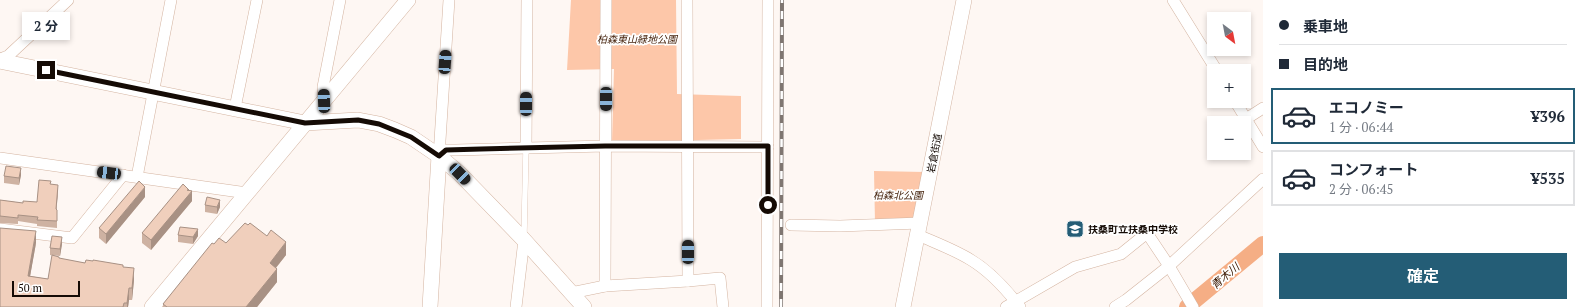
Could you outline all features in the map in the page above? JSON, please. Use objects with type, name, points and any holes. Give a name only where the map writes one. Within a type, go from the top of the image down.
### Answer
[{"type":"street","points":[[0,60],[8,56],[68,0]]},
{"type":"street","points":[[137,177],[171,0]]},
{"type":"street","points":[[235,108],[257,0]]},
{"type":"street","points":[[324,101],[323,87],[340,0]]},
{"type":"street","points":[[152,307],[408,0]]},
{"type":"street","points":[[430,307],[449,0]]},
{"type":"street","points":[[526,148],[527,0]]},
{"type":"street","points":[[605,286],[606,0]]},
{"type":"street","points":[[687,0],[688,281]]},
{"type":"street","points":[[767,307],[768,0]]},
{"type":"street","name":"岩倉街道","points":[[903,307],[964,0]]},
{"type":"street","points":[[1173,0],[1213,64]]},
{"type":"street","points":[[0,60],[305,123],[358,120],[379,124],[411,137],[439,156],[460,174],[524,240],[584,307]]},
{"type":"street","points":[[1251,116],[1263,108]]},
{"type":"street","points":[[1251,127],[1263,147]]},
{"type":"street","points":[[439,156],[446,150],[605,146],[768,146]]},
{"type":"street","points":[[0,158],[247,192]]},
{"type":"street","points":[[0,228],[72,238],[123,175]]},
{"type":"street","points":[[1115,307],[1169,266],[1263,179]]},
{"type":"street","points":[[791,225],[919,229],[979,265],[998,280],[1014,305],[1075,267],[1120,254],[1147,233],[1169,266],[1193,307]]},
{"type":"street","points":[[516,307],[524,240]]},
{"type":"street","points":[[571,293],[605,286],[720,278],[723,307]]},
{"type":"lane","points":[[524,240],[526,148]]},
{"type":"green space","name":"柏森東山緑地公園","points":[[571,0],[676,0],[677,94],[741,96],[741,139],[612,142],[614,69],[567,70]]},
{"type":"green space","name":"柏森北公園","points":[[874,171],[925,172],[917,220],[875,223]]},
{"type":"building","points":[[6,166],[21,168],[19,178],[4,176]]},
{"type":"building","points":[[39,180],[51,181],[50,184],[58,185],[56,209],[57,221],[37,220],[38,217],[18,215],[18,218],[0,216],[0,200],[23,203],[23,201],[37,202]]},
{"type":"building","points":[[139,181],[145,187],[106,234],[99,228]]},
{"type":"building","points":[[183,184],[189,190],[187,190],[192,191],[151,240],[142,233]]},
{"type":"building","points":[[207,197],[220,200],[217,207],[205,205]]},
{"type":"building","points":[[245,223],[248,225],[250,223],[267,236],[271,230],[286,242],[270,263],[277,269],[246,307],[167,307],[163,304],[212,243],[214,244],[219,238],[226,243]]},
{"type":"building","points":[[180,227],[198,229],[193,237],[178,235]]},
{"type":"building","points":[[0,228],[36,231],[28,276],[48,279],[52,255],[59,258],[85,263],[86,260],[93,260],[134,268],[132,288],[129,288],[127,303],[124,303],[123,307],[0,307]]},
{"type":"building","points":[[52,236],[62,237],[60,249],[50,248]]},
{"type":"waterway","name":"青木川","points":[[1187,307],[1263,244]]},
{"type":"railway","points":[[781,307],[782,0]]},
{"type":"place","name":"扶桑町立扶桑中学校","points":[[1075,229]]},
{"type":"route","points":[[46,70],[305,123],[358,120],[379,124],[411,137],[439,156],[446,150],[605,146],[768,146],[768,205]]}]
